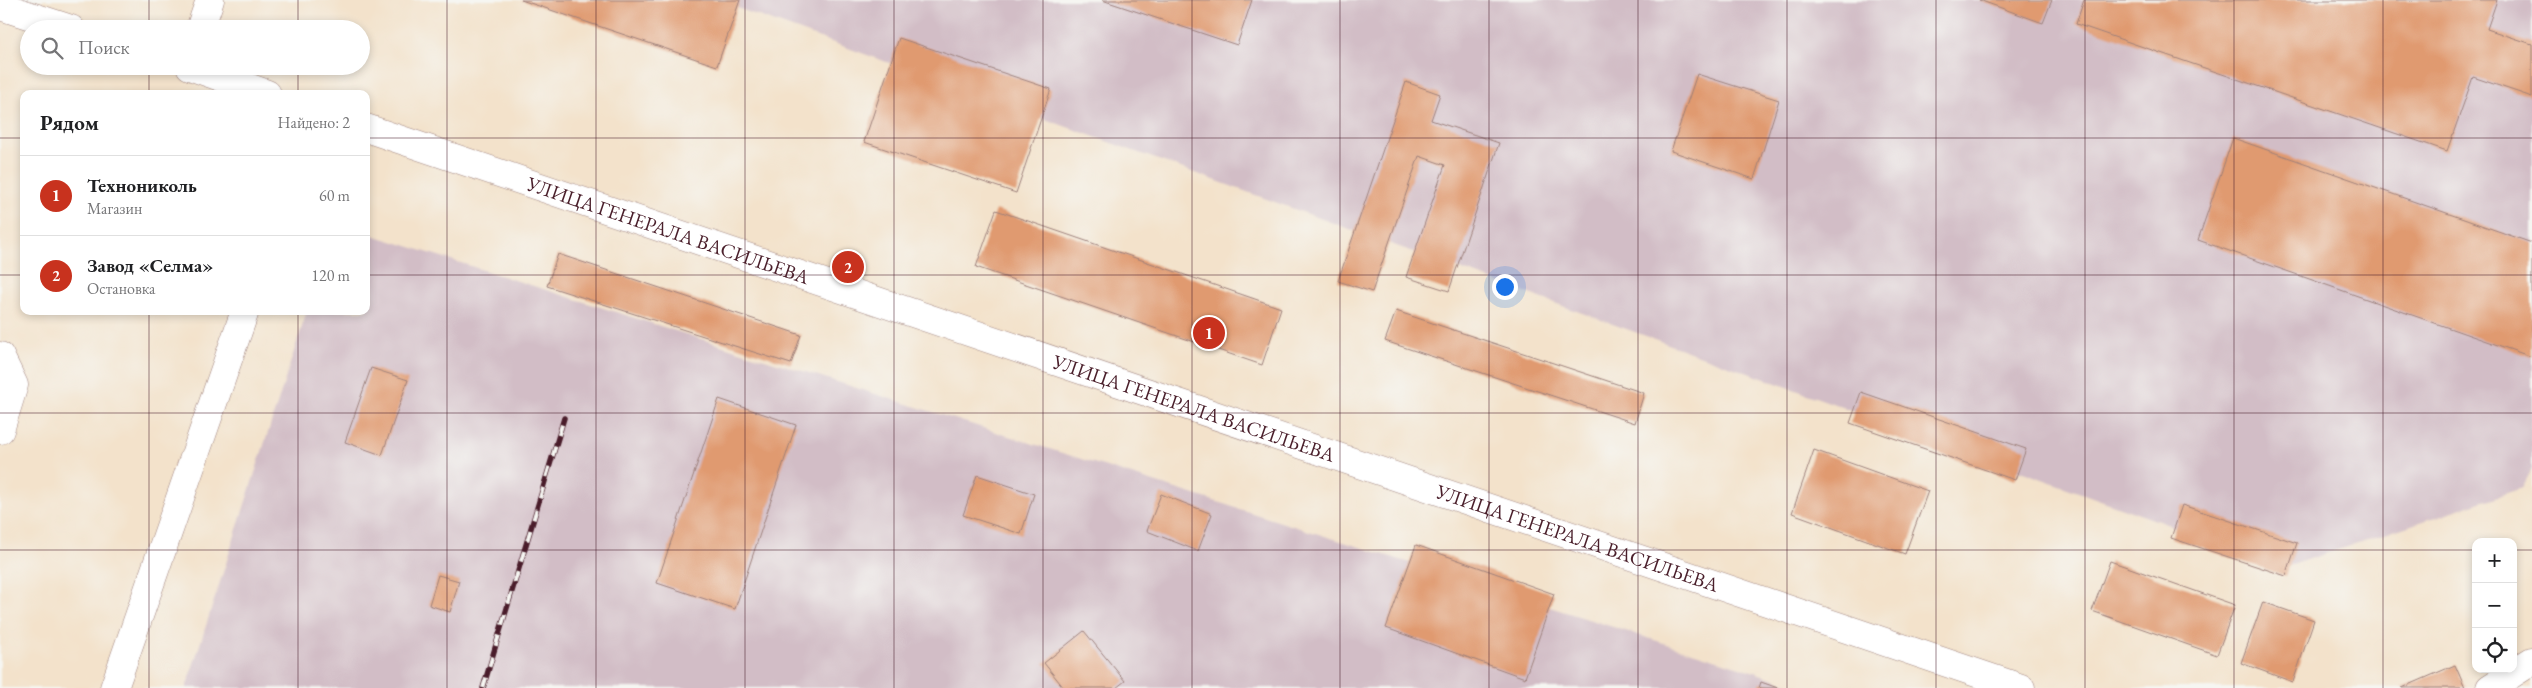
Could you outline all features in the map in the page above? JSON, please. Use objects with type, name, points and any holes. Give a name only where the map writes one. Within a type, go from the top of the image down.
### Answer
[{"type":"main road","points":[[203,20],[210,0]]},
{"type":"main road","points":[[0,6],[43,20]]},
{"type":"main road","points":[[215,75],[256,90]]},
{"type":"main road","name":"УЛИЦА ГЕНЕРАЛА ВАСИЛЬЕВА","points":[[370,129],[2021,688]]},
{"type":"main road","points":[[114,688],[244,315]]},
{"type":"main road","points":[[0,356],[14,385],[0,430]]},
{"type":"main road","points":[[2490,688],[2532,661]]},
{"type":"shaded area","points":[[715,0],[2532,0],[2532,469],[2522,488],[2286,567]]},
{"type":"shaded area","points":[[370,234],[1746,669],[1800,688],[186,688],[306,315],[370,315]]},
{"type":"building","points":[[521,0],[740,0],[717,66]]},
{"type":"building","points":[[1102,0],[1252,0],[1237,45]]},
{"type":"building","points":[[1979,0],[2052,0],[2043,23]]},
{"type":"building","points":[[2084,0],[2497,0],[2487,29],[2532,44],[2532,97],[2473,77],[2447,151],[2076,24]]},
{"type":"building","points":[[899,38],[1051,89],[1016,193],[864,142]]},
{"type":"building","points":[[1697,74],[1779,100],[1754,179],[1671,151]]},
{"type":"building","points":[[1406,82],[1440,94],[1431,120],[1499,143],[1449,291],[1406,277],[1445,165],[1419,156],[1372,292],[1338,281]]},
{"type":"building","points":[[2233,138],[2532,243],[2532,357],[2198,240]]},
{"type":"building","points":[[996,210],[1281,308],[1262,365],[976,267]]},
{"type":"building","points":[[558,254],[801,335],[791,364],[547,286]]},
{"type":"building","points":[[1396,311],[1644,393],[1635,423],[1385,341]]},
{"type":"building","points":[[371,368],[408,380],[382,455],[345,442]]},
{"type":"building","points":[[1861,392],[2026,449],[2015,480],[1850,423]]},
{"type":"building","points":[[719,399],[796,425],[735,609],[657,583]]},
{"type":"building","points":[[1814,450],[1928,491],[1905,554],[1792,513]]},
{"type":"building","points":[[977,475],[1034,494],[1021,534],[963,515]]},
{"type":"building","points":[[1161,494],[1212,514],[1198,551],[1147,531]]},
{"type":"building","points":[[2182,505],[2297,543],[2286,576],[2171,538]]},
{"type":"building","points":[[1416,545],[1554,594],[1525,678],[1386,628]]},
{"type":"building","points":[[2110,561],[2235,605],[2217,655],[2092,611]]},
{"type":"building","points":[[438,575],[459,581],[450,612],[429,605]]},
{"type":"building","points":[[2263,602],[2314,620],[2293,682],[2241,663]]},
{"type":"building","points":[[1084,631],[1125,681],[1116,688],[1064,688],[1044,663]]},
{"type":"building","points":[[2455,665],[2465,688],[2402,688]]},
{"type":"building","points":[[1761,682],[1778,688],[1759,688]]},
{"type":"railway","points":[[483,688],[564,418]]},
{"type":"place","name":"Завод «Селма»","points":[[848,267]]},
{"type":"place","name":"Технониколь","points":[[1209,333]]}]
